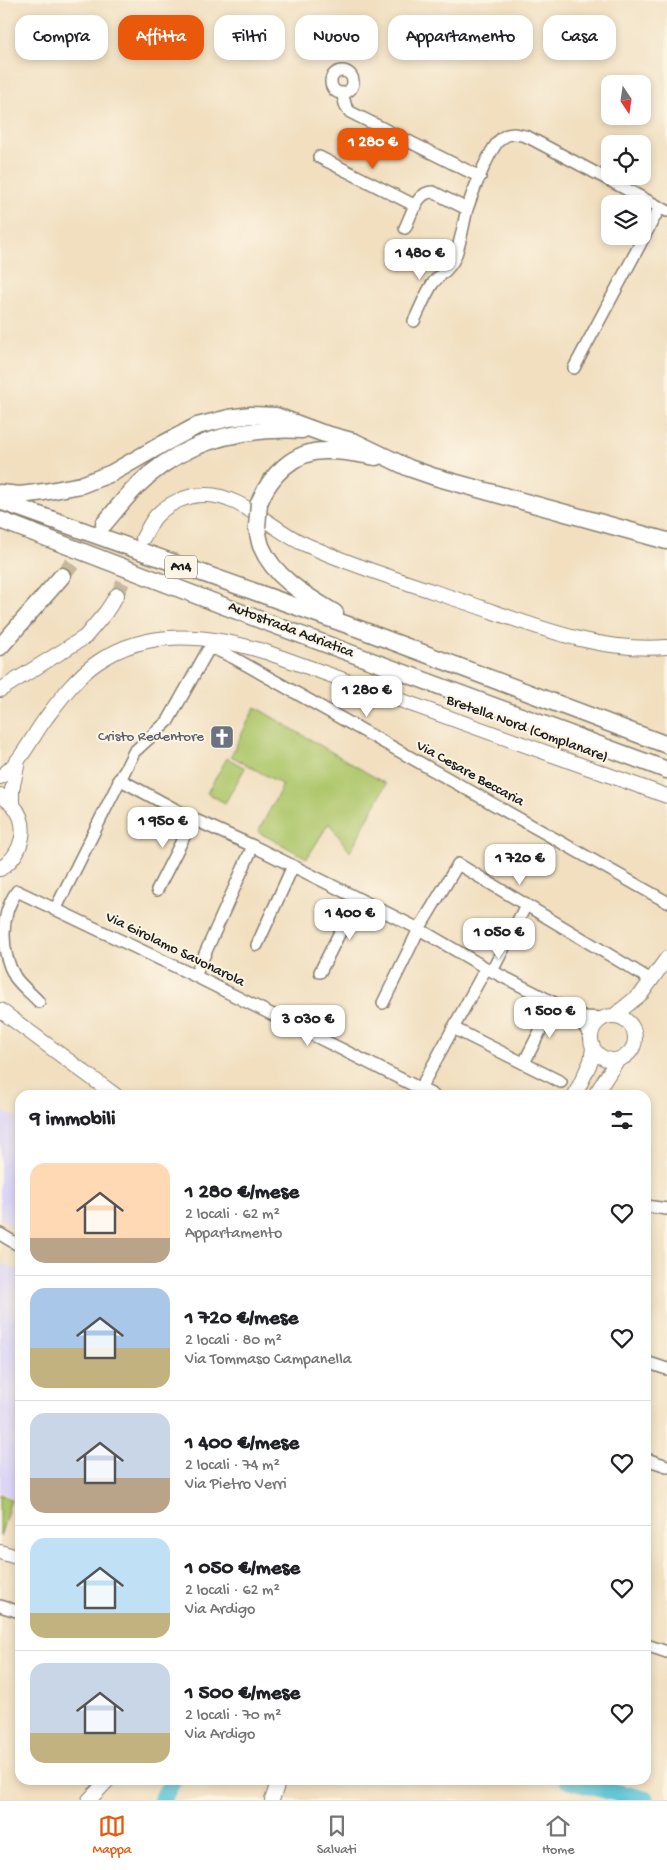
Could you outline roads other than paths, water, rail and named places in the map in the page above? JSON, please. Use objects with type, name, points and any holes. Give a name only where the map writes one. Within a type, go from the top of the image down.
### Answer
[{"type":"highway","points":[[0,493],[44,492],[81,485],[112,473],[161,444],[197,426],[251,415],[276,416],[322,433],[355,442],[409,468],[435,477],[667,541]]},
{"type":"highway","points":[[104,524],[137,486],[153,472],[178,455],[207,442],[253,431],[286,430],[322,433]]},
{"type":"highway","points":[[362,630],[291,584],[274,566],[261,546],[257,527],[259,503],[268,484],[280,470],[299,457],[310,453],[323,450],[390,459]]},
{"type":"highway","name":"Autostrada Adriatica","points":[[0,501],[362,630],[667,745]]},
{"type":"highway","name":"Autostrada Adriatica","points":[[0,520],[267,622],[667,770]]},
{"type":"highway","points":[[0,530],[64,543]]},
{"type":"highway","points":[[0,647],[62,576]]},
{"type":"main road","points":[[143,538],[156,516],[170,505],[186,498],[205,494],[220,497],[242,505],[300,542],[393,578],[570,637],[610,646],[667,647]]},
{"type":"main road","points":[[0,690],[85,637],[106,612],[117,595]]},
{"type":"main road","name":"Bretella Nord (Complanare)","points":[[0,777],[18,761],[41,724],[66,692],[97,662],[128,646],[163,638],[196,637],[233,642],[266,652],[667,796]]},
{"type":"main road","name":"Bretella Nord (Complanare)","points":[[12,804],[12,790],[18,761]]},
{"type":"main road","points":[[0,795],[12,804],[20,817],[22,835],[19,850],[8,864],[0,869]]},
{"type":"main road","points":[[577,1090],[591,1061],[593,1026],[642,993],[667,958]]},
{"type":"main road","points":[[592,1043],[603,1058],[618,1059],[624,1057],[632,1049],[635,1039],[633,1028],[642,993]]},
{"type":"main road","points":[[0,1010],[108,1090]]},
{"type":"main road","points":[[609,1017],[622,1018],[633,1028]]},
{"type":"main road","points":[[598,1090],[618,1059]]},
{"type":"main road","points":[[0,1552],[15,1556]]},
{"type":"main road","points":[[88,1800],[103,1785]]},
{"type":"main road","points":[[272,1800],[278,1785]]},
{"type":"street","points":[[342,93],[346,107],[350,112],[480,177]]},
{"type":"street","points":[[414,321],[434,282],[446,273],[455,258],[468,209],[495,145],[502,138],[510,134],[519,134],[663,209],[574,368]]},
{"type":"street","points":[[319,157],[416,206]]},
{"type":"street","points":[[405,228],[422,195],[430,192],[468,209]]},
{"type":"street","name":"Via Cesare Beccaria","points":[[55,910],[134,752],[168,721],[208,650],[215,649],[667,902]]},
{"type":"street","points":[[119,779],[192,819],[253,846],[419,929],[489,970],[568,1010],[585,1017],[609,1017]]},
{"type":"street","points":[[157,890],[192,819]]},
{"type":"street","points":[[195,976],[253,846]]},
{"type":"street","points":[[383,1003],[419,929],[458,864],[651,980]]},
{"type":"street","points":[[257,945],[293,866]]},
{"type":"street","name":"Via Girolamo Savonarola","points":[[39,1002],[16,978],[4,955],[0,923],[7,902],[17,891],[195,976],[420,1089]]},
{"type":"street","points":[[320,972],[357,898]]},
{"type":"street","points":[[420,1089],[453,1028],[526,905]]},
{"type":"street","points":[[524,1063],[554,1003]]},
{"type":"street","points":[[568,1010],[586,1030],[592,1043]]},
{"type":"street","points":[[453,1028],[561,1082]]},
{"type":"street","points":[[651,1206],[667,1208]]},
{"type":"street","points":[[0,1234],[15,1243]]},
{"type":"street","points":[[651,1364],[667,1369]]},
{"type":"street","points":[[651,1461],[667,1466]]},
{"type":"street","points":[[0,1606],[15,1610]]},
{"type":"street","points":[[651,1646],[667,1652]]},
{"type":"waterway","points":[[162,1800],[170,1785]]},
{"type":"waterway","points":[[588,1785],[646,1800]]},
{"type":"tunnel","points":[[62,576],[103,526]]},
{"type":"tunnel","points":[[117,595],[142,541]]},
{"type":"place","name":"Cristo Redentore","points":[[222,737]]}]
